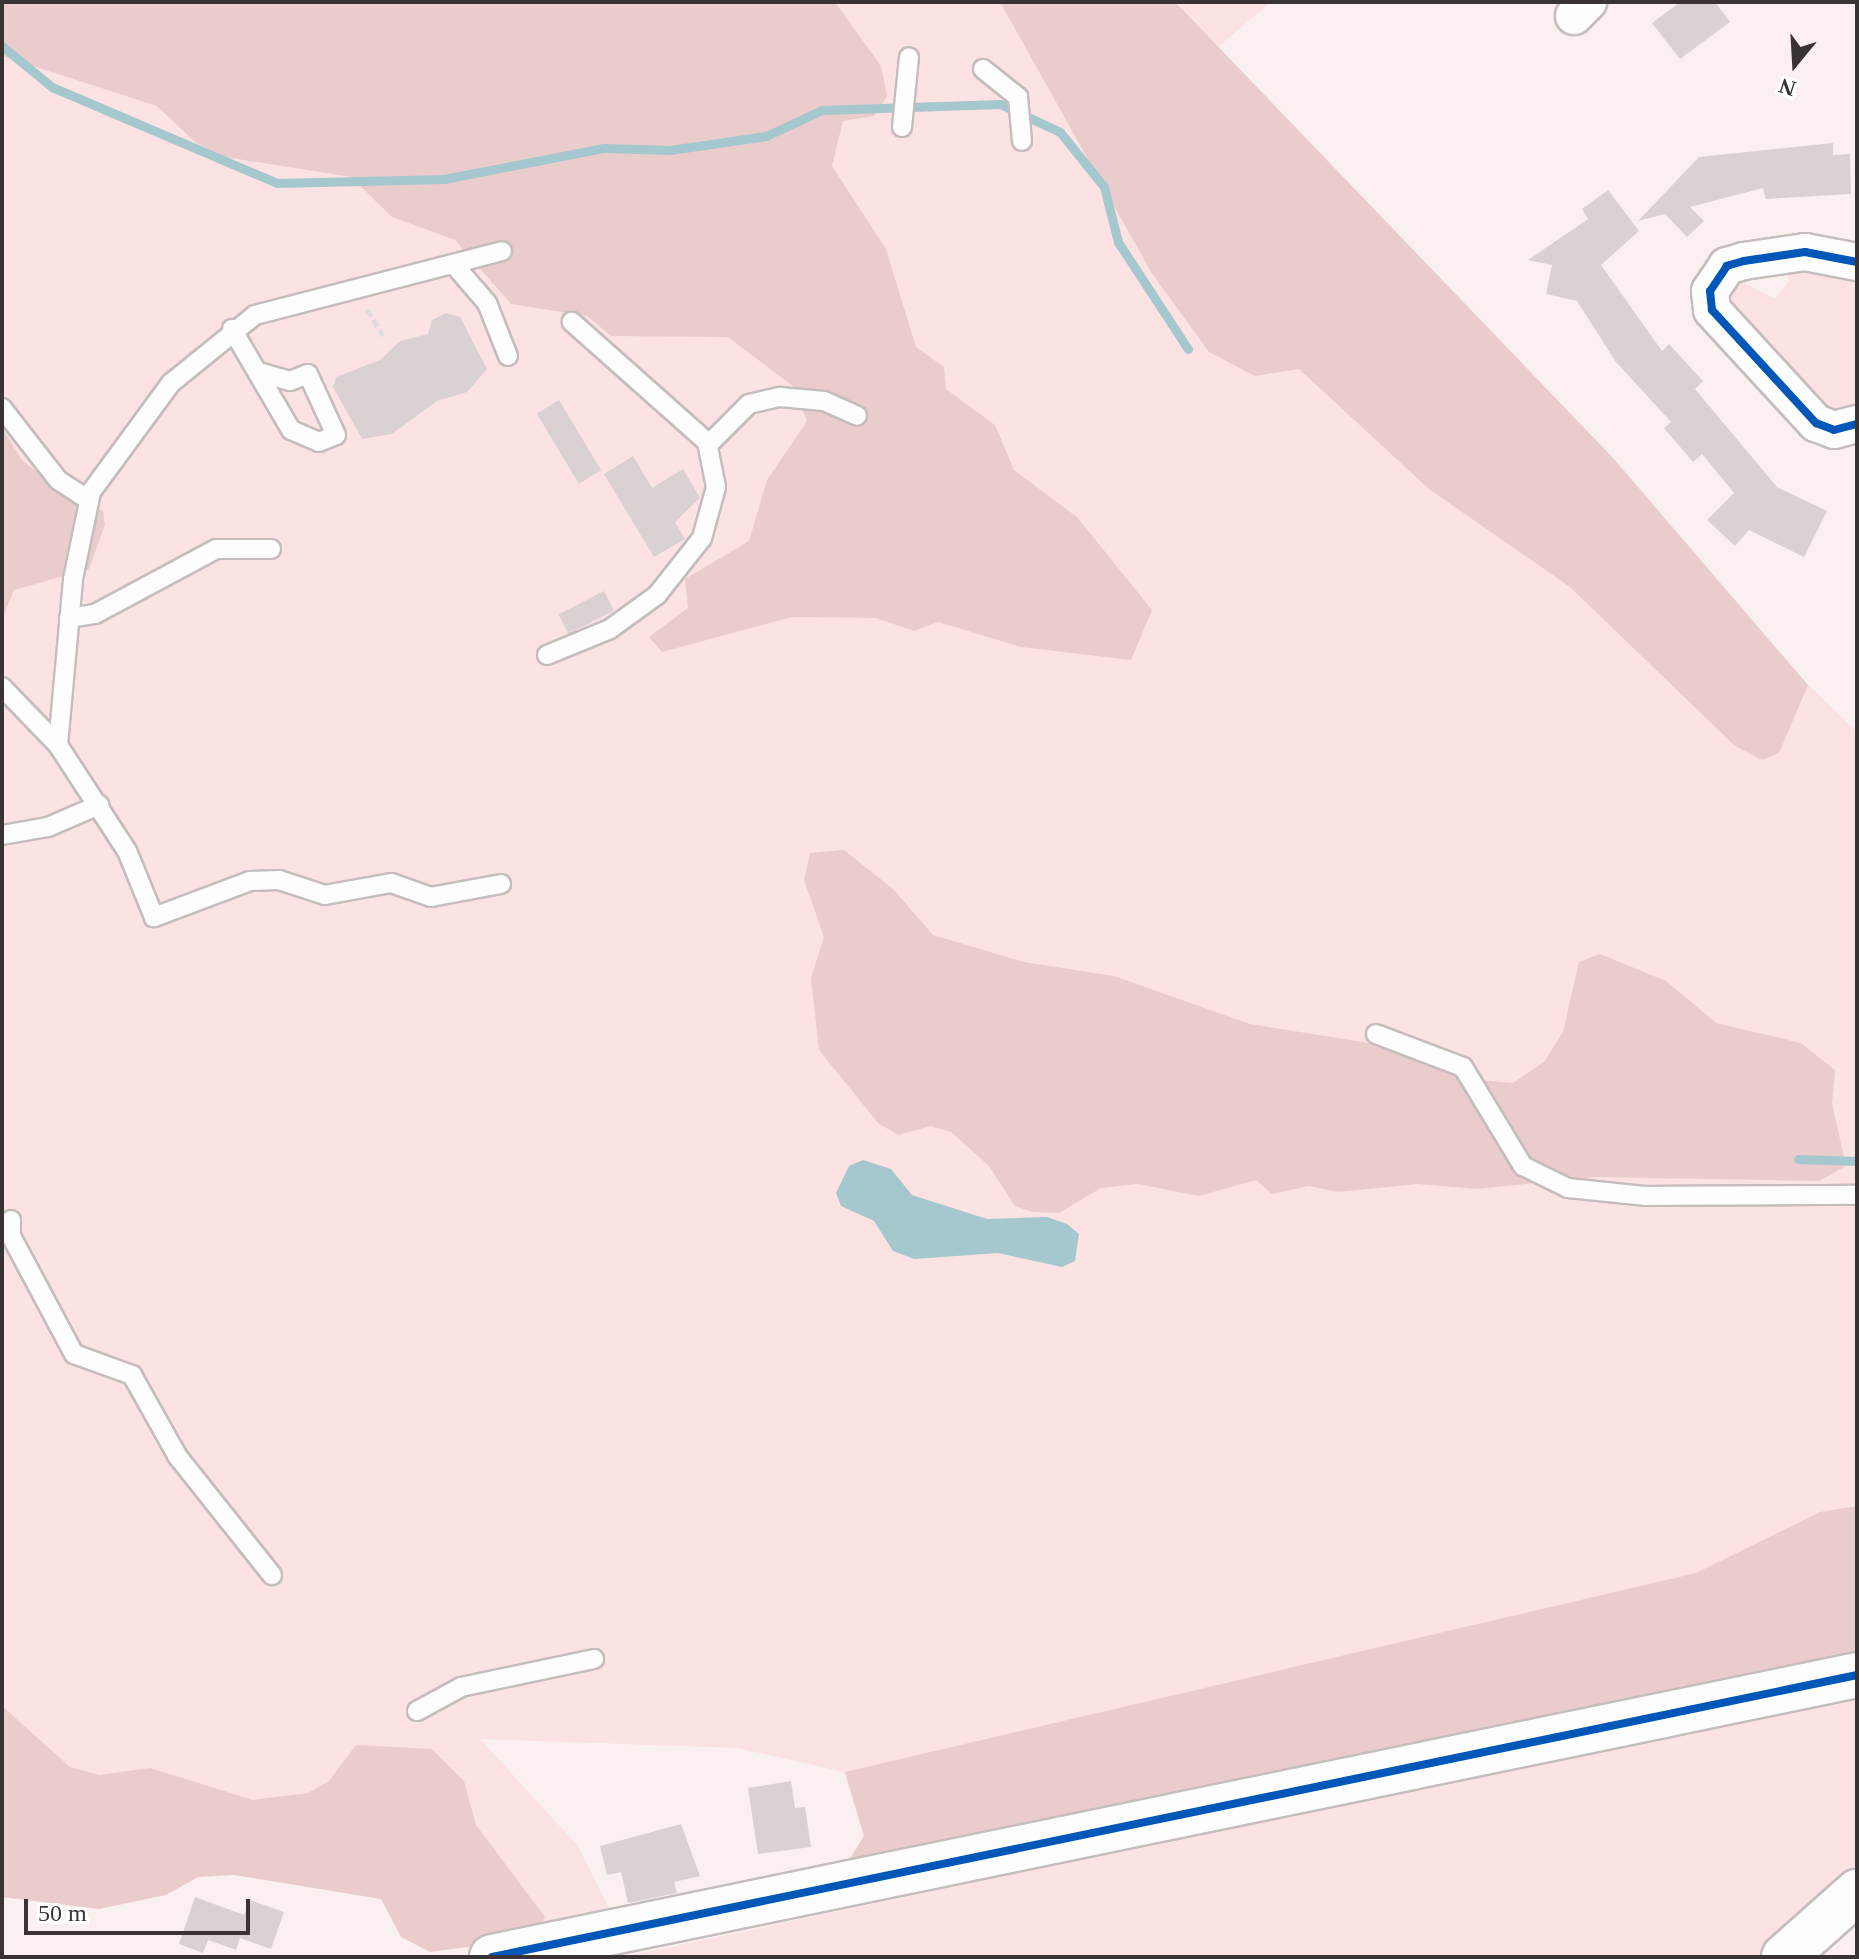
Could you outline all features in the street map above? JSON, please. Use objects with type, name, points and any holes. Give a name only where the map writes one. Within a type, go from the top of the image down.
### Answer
[{"type":"street","points":[[1857,262],[1805,252],[1744,261],[1727,266],[1710,291],[1712,310],[1816,423],[1834,430],[1857,424]]},
{"type":"street","points":[[492,1957],[1857,1675]]},
{"type":"street","points":[[1784,1957],[1857,1892]]},
{"type":"lane","points":[[903,123],[909,57]]},
{"type":"lane","points":[[983,69],[1018,97],[1020,132]]},
{"type":"lane","points":[[58,745],[69,618],[89,500],[146,412],[232,329],[284,304],[456,267],[502,251]]},
{"type":"lane","points":[[456,267],[487,303],[508,356]]},
{"type":"lane","points":[[547,655],[641,609],[702,538],[716,487],[708,445],[572,322]]},
{"type":"lane","points":[[232,329],[291,430],[319,442],[336,435],[308,374],[290,381],[258,372]]},
{"type":"lane","points":[[708,445],[749,404],[780,397],[824,401],[857,416]]},
{"type":"lane","points":[[2,408],[58,480],[89,500]]},
{"type":"lane","points":[[69,618],[95,614],[216,549],[271,549]]},
{"type":"lane","points":[[2,687],[58,745],[99,805],[154,917],[250,881],[279,880],[325,895],[391,883],[431,897],[501,884]]},
{"type":"lane","points":[[2,835],[48,827],[99,805]]},
{"type":"lane","points":[[1376,1034],[1463,1067],[1523,1166],[1568,1188],[1645,1196],[1857,1195]]},
{"type":"lane","points":[[11,1220],[11,1236],[74,1354],[132,1375],[178,1457],[272,1575]]},
{"type":"lane","points":[[417,1711],[461,1687],[594,1659]]},
{"type":"shaded area","points":[[2,2],[1271,2],[1218,47],[1614,459],[1783,660],[1857,732],[1857,1652],[847,1863],[864,1836],[844,1772],[738,1748],[480,1739],[578,1846],[615,1920],[488,1940],[494,1879],[2,1818]]},
{"type":"shaded area","points":[[2,2],[835,2],[881,66],[887,96],[874,116],[843,121],[832,166],[886,249],[916,347],[944,367],[946,389],[995,425],[1014,470],[1077,517],[1152,610],[1131,660],[1021,647],[938,622],[914,631],[876,618],[792,617],[662,652],[649,637],[688,608],[685,579],[749,541],[767,480],[807,421],[793,386],[728,337],[611,336],[587,316],[511,304],[455,240],[392,217],[351,177],[225,157],[196,143],[157,106],[2,56]]},
{"type":"shaded area","points":[[1000,2],[1174,2],[1183,10],[1614,459],[1808,685],[1779,753],[1762,760],[1735,746],[1570,587],[1429,489],[1299,369],[1255,376],[1209,352],[1151,272]]},
{"type":"shaded area","points":[[1801,267],[1857,275],[1857,410],[1829,414],[1728,301],[1738,280],[1775,299],[1789,281],[1785,269]]},
{"type":"shaded area","points":[[2,428],[22,460],[63,493],[103,511],[105,525],[89,569],[14,590],[2,619]]},
{"type":"shaded area","points":[[844,850],[893,889],[933,935],[1024,962],[1114,976],[1250,1024],[1363,1042],[1477,1080],[1513,1083],[1544,1062],[1563,1032],[1579,962],[1600,954],[1666,981],[1716,1023],[1801,1043],[1835,1070],[1832,1103],[1846,1166],[1819,1181],[1597,1177],[1477,1189],[1417,1184],[1338,1192],[1309,1186],[1272,1194],[1256,1180],[1199,1196],[1138,1184],[1101,1188],[1059,1213],[1032,1212],[1015,1206],[989,1166],[951,1132],[931,1126],[898,1135],[878,1123],[819,1050],[811,978],[824,937],[804,880],[810,853]]},
{"type":"shaded area","points":[[1857,1506],[1857,1652],[847,1863],[864,1836],[845,1772],[1696,1573],[1820,1512]]},
{"type":"shaded area","points":[[1857,1693],[1857,1864],[1757,1957],[624,1957]]},
{"type":"shaded area","points":[[2,1706],[70,1767],[99,1775],[150,1768],[253,1800],[308,1793],[329,1781],[356,1745],[432,1749],[464,1781],[476,1825],[545,1917],[536,1938],[430,1952],[401,1937],[381,1899],[234,1875],[198,1877],[166,1895],[99,1909],[2,1897]]},
{"type":"water","points":[[863,1160],[891,1169],[912,1195],[987,1219],[1047,1217],[1067,1224],[1079,1234],[1075,1261],[1062,1267],[998,1253],[914,1259],[893,1251],[874,1221],[841,1206],[836,1193],[849,1166]]},
{"type":"building","points":[[1680,2],[1715,2],[1730,22],[1680,59],[1652,23]]},
{"type":"building","points":[[1833,143],[1833,155],[1850,154],[1851,194],[1766,199],[1763,188],[1690,207],[1704,221],[1687,237],[1665,214],[1638,221],[1699,157]]},
{"type":"building","points":[[1608,190],[1639,231],[1601,265],[1662,351],[1669,344],[1703,381],[1695,389],[1777,487],[1827,511],[1804,557],[1749,530],[1735,546],[1707,520],[1734,493],[1702,454],[1693,462],[1664,428],[1671,422],[1616,362],[1577,301],[1546,294],[1552,265],[1528,260],[1588,219],[1582,209]]},
{"type":"building","points":[[446,313],[460,317],[487,369],[467,392],[437,401],[392,434],[362,439],[333,387],[336,377],[380,360],[400,341],[428,334],[432,320]]},
{"type":"building","points":[[559,400],[601,470],[579,484],[537,413]]},
{"type":"building","points":[[633,456],[652,488],[683,469],[700,498],[675,522],[685,539],[654,557],[604,474]]},
{"type":"building","points":[[604,591],[614,611],[569,634],[559,614]]},
{"type":"building","points":[[791,1781],[795,1808],[805,1807],[811,1847],[758,1854],[748,1788]]},
{"type":"building","points":[[681,1824],[700,1876],[674,1882],[677,1893],[628,1903],[621,1872],[607,1875],[600,1846]]},
{"type":"building","points":[[195,1897],[244,1915],[250,1900],[284,1912],[271,1949],[240,1938],[236,1950],[208,1940],[203,1953],[179,1944]]},
{"type":"waterway","points":[[2,46],[52,87],[277,183],[444,179],[604,148],[670,150],[766,136],[822,110],[1000,104],[1060,132],[1104,187],[1118,242],[1188,349]]},
{"type":"waterway","points":[[1798,1159],[1857,1161]]},
{"type":"cycle path","points":[[1857,262],[1805,252],[1744,261],[1727,266],[1710,291],[1712,310],[1816,423],[1834,430],[1857,424]]},
{"type":"cycle path","points":[[492,1957],[1857,1675]]}]
